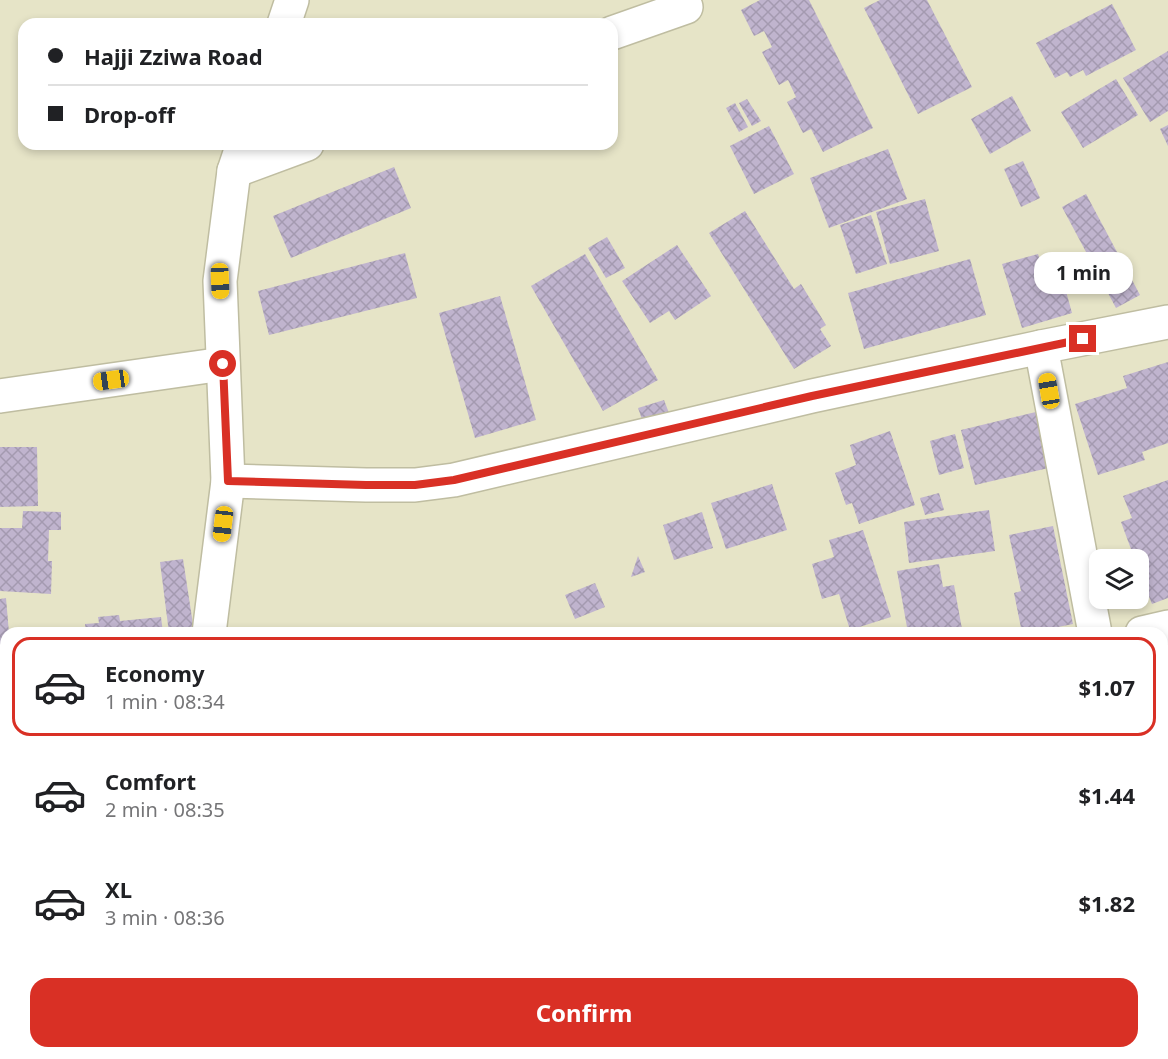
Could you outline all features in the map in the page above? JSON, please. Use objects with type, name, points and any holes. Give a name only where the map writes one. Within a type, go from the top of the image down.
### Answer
[{"type":"street","points":[[286,18],[292,0]]},
{"type":"street","points":[[618,31],[686,7]]},
{"type":"street","points":[[210,627],[228,481],[220,281],[238,157],[275,150]]},
{"type":"street","points":[[228,481],[415,485],[454,480],[812,396],[1168,322]]},
{"type":"street","points":[[1041,347],[1094,627]]},
{"type":"street","points":[[0,396],[223,364]]},
{"type":"building","points":[[760,0],[809,0],[873,128],[823,152],[811,129],[803,133],[787,102],[796,97],[788,80],[779,85],[762,52],[772,47],[764,31],[754,36],[741,10]]},
{"type":"building","points":[[880,0],[927,0],[972,87],[918,114],[864,8]]},
{"type":"building","points":[[1112,4],[1136,50],[1086,76],[1083,70],[1070,77],[1067,72],[1055,78],[1036,43]]},
{"type":"building","points":[[1168,51],[1168,111],[1150,122],[1123,78]]},
{"type":"building","points":[[1116,79],[1138,115],[1083,148],[1061,112]]},
{"type":"building","points":[[1012,96],[1031,131],[990,154],[971,119]]},
{"type":"building","points":[[747,99],[761,121],[752,126],[739,103]]},
{"type":"building","points":[[735,103],[748,127],[739,132],[726,108]]},
{"type":"building","points":[[1168,125],[1168,146],[1160,129]]},
{"type":"building","points":[[769,126],[794,174],[754,194],[730,146]]},
{"type":"building","points":[[888,149],[907,199],[829,228],[810,178]]},
{"type":"building","points":[[1023,161],[1040,198],[1021,207],[1004,169]]},
{"type":"building","points":[[394,167],[411,208],[291,258],[273,216]]},
{"type":"building","points":[[1086,194],[1140,295],[1116,308],[1062,207]]},
{"type":"building","points":[[925,199],[939,251],[890,264],[876,212]]},
{"type":"building","points":[[745,211],[794,289],[801,284],[826,325],[820,329],[831,346],[794,369],[709,233]]},
{"type":"building","points":[[871,215],[887,264],[856,274],[840,225]]},
{"type":"building","points":[[607,237],[625,268],[606,278],[588,248]]},
{"type":"building","points":[[677,245],[711,296],[675,320],[669,311],[650,323],[622,281]]},
{"type":"building","points":[[405,253],[417,298],[269,335],[258,291]]},
{"type":"building","points":[[585,254],[658,380],[603,411],[531,286]]},
{"type":"building","points":[[1038,254],[1049,288],[1064,284],[1072,313],[1022,328],[1002,264]]},
{"type":"building","points":[[970,259],[986,315],[864,349],[848,293]]},
{"type":"building","points":[[500,296],[536,420],[475,438],[439,313]]},
{"type":"building","points":[[1168,362],[1168,443],[1142,452],[1145,460],[1098,475],[1075,404],[1127,388],[1123,376]]},
{"type":"building","points":[[664,400],[669,413],[643,422],[638,408]]},
{"type":"building","points":[[1040,411],[1053,467],[975,485],[961,430]]},
{"type":"building","points":[[890,431],[915,505],[859,524],[852,503],[846,505],[835,473],[856,465],[850,445]]},
{"type":"building","points":[[955,434],[964,468],[939,475],[930,441]]},
{"type":"building","points":[[0,447],[37,447],[38,506],[0,507]]},
{"type":"building","points":[[1168,480],[1168,598],[1152,604],[1149,596],[1149,549],[1131,549],[1121,522],[1132,518],[1123,496]]},
{"type":"building","points":[[772,484],[787,530],[726,549],[711,503]]},
{"type":"building","points":[[939,493],[944,510],[925,515],[920,498]]},
{"type":"building","points":[[989,510],[995,551],[909,563],[904,522]]},
{"type":"building","points":[[23,511],[61,512],[61,530],[49,530],[48,561],[52,561],[51,594],[0,591],[0,528],[22,528]]},
{"type":"building","points":[[702,512],[713,548],[674,560],[663,525]]},
{"type":"building","points":[[1053,526],[1073,624],[1058,627],[1021,627],[1014,593],[1021,591],[1009,535]]},
{"type":"building","points":[[863,530],[891,617],[859,627],[849,627],[839,594],[822,599],[812,564],[834,557],[829,540]]},
{"type":"building","points":[[638,556],[645,572],[631,577]]},
{"type":"building","points":[[183,559],[193,627],[168,627],[160,562]]},
{"type":"building","points":[[939,564],[943,587],[954,585],[962,627],[907,627],[897,571]]},
{"type":"building","points":[[595,583],[605,607],[575,619],[565,595]]},
{"type":"building","points":[[6,598],[8,627],[0,627],[0,599]]},
{"type":"building","points":[[119,615],[120,621],[161,617],[162,627],[85,627],[85,624],[99,623],[98,617]]},
{"type":"route","points":[[223,364],[228,481],[415,485],[454,480],[812,396],[1083,339]]}]
